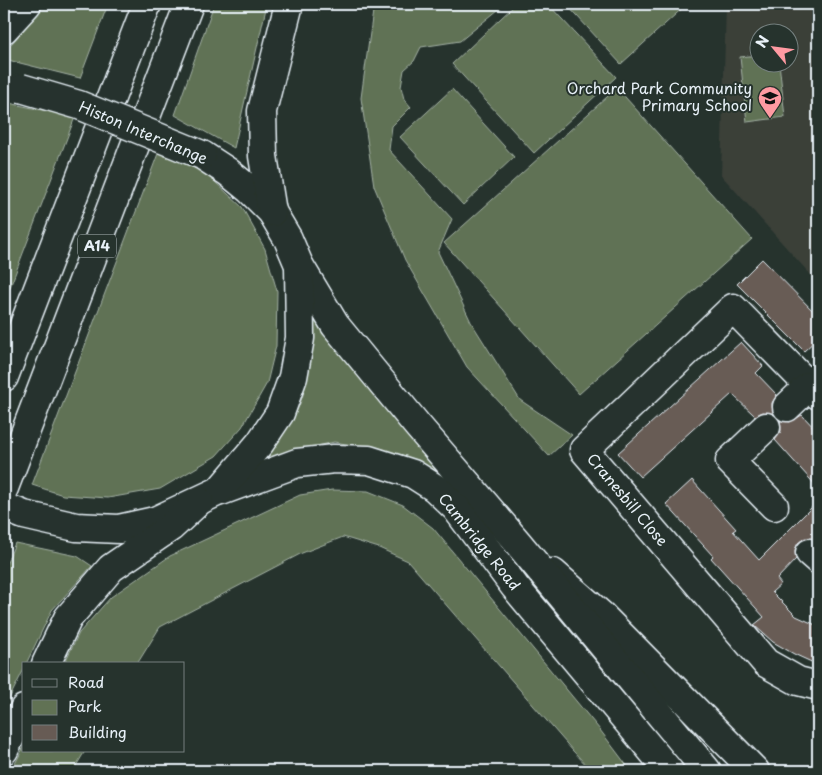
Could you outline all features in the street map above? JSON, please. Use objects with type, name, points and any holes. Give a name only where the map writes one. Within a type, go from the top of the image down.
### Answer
[{"type":"main road","points":[[4,29],[27,4]]},
{"type":"main road","name":"A14","points":[[4,377],[147,4]]},
{"type":"main road","name":"A14","points":[[4,488],[189,4]]},
{"type":"main road","points":[[272,212],[263,156],[262,111],[289,4]]},
{"type":"main road","name":"Histon Interchange","points":[[4,507],[24,515],[76,527],[119,529],[155,521],[209,496],[260,443],[280,413],[293,377],[300,338],[299,266],[288,239],[272,212],[250,190],[228,172],[202,155],[79,105],[12,87]]},
{"type":"main road","name":"Cambridge Road","points":[[299,266],[334,325],[707,771]]},
{"type":"main road","name":"Cranesbill Close","points":[[814,390],[733,308],[584,450],[766,663],[798,681],[818,686]]},
{"type":"main road","points":[[787,407],[814,390]]},
{"type":"main road","points":[[766,427],[730,461],[774,506]]},
{"type":"main road","name":"Cambridge Road","points":[[209,496],[297,464],[334,459],[369,460],[413,474],[435,488],[456,508],[515,587],[669,771]]},
{"type":"main road","points":[[47,662],[68,618],[111,568],[171,527],[209,496]]},
{"type":"main road","name":"Cambridge Road","points":[[518,543],[601,615],[755,771]]},
{"type":"main road","points":[[4,750],[22,713]]},
{"type":"shaded area","name":"Orchard Park Community Primary School","points":[[726,4],[818,4],[818,283],[721,175]]},
{"type":"green space","points":[[42,4],[108,4],[80,78],[4,59],[4,52]]},
{"type":"green space","points":[[214,4],[267,4],[234,148],[175,115]]},
{"type":"green space","points":[[374,4],[504,5],[460,41],[421,47],[414,61],[404,70],[401,87],[404,99],[411,107],[392,126],[389,150],[452,219],[438,252],[471,322],[520,400],[572,435],[549,456],[467,367],[405,260],[374,186],[361,98]]},
{"type":"green space","points":[[516,4],[548,4],[616,77],[534,153],[452,64]]},
{"type":"green space","points":[[566,4],[687,4],[621,64]]},
{"type":"green space","points":[[750,56],[750,72],[780,72],[785,117],[747,122],[740,57]]},
{"type":"green space","points":[[617,88],[752,239],[579,394],[444,243]]},
{"type":"green space","points":[[452,89],[514,157],[463,205],[400,137]]},
{"type":"green space","points":[[4,102],[75,117],[4,303]]},
{"type":"green space","points":[[159,151],[200,168],[242,207],[265,249],[277,291],[276,346],[267,383],[242,427],[216,456],[160,489],[108,498],[63,495],[32,485]]},
{"type":"green space","points":[[315,318],[457,489],[433,472],[389,451],[334,442],[301,450],[257,467],[284,432],[298,408],[306,384],[311,321]]},
{"type":"green space","points":[[332,490],[368,491],[403,505],[433,528],[600,730],[631,771],[592,771],[408,561],[379,548],[343,537],[302,553],[160,627],[138,662],[65,662],[79,633],[111,597],[170,556],[300,495]]},
{"type":"green space","points":[[15,543],[77,556],[92,566],[52,610],[27,662],[22,662],[22,673],[4,709],[4,570]]},
{"type":"green space","points":[[22,751],[84,752],[73,771],[11,771]]},
{"type":"building","points":[[762,259],[818,316],[818,338],[804,351],[737,284]]},
{"type":"building","points":[[741,342],[763,366],[756,373],[777,395],[772,403],[773,414],[763,412],[755,416],[732,394],[640,477],[618,453]]},
{"type":"building","points":[[802,415],[818,432],[818,488],[775,440],[781,431],[780,420],[790,422]]},
{"type":"building","points":[[692,480],[736,529],[733,531],[759,560],[818,501],[818,537],[816,539],[805,538],[798,543],[795,550],[796,559],[777,579],[781,584],[772,592],[796,616],[818,626],[818,665],[773,642],[754,625],[764,617],[666,504]]},
{"type":"place","name":"Orchard Park Community Primary School","points":[[770,119]]}]
